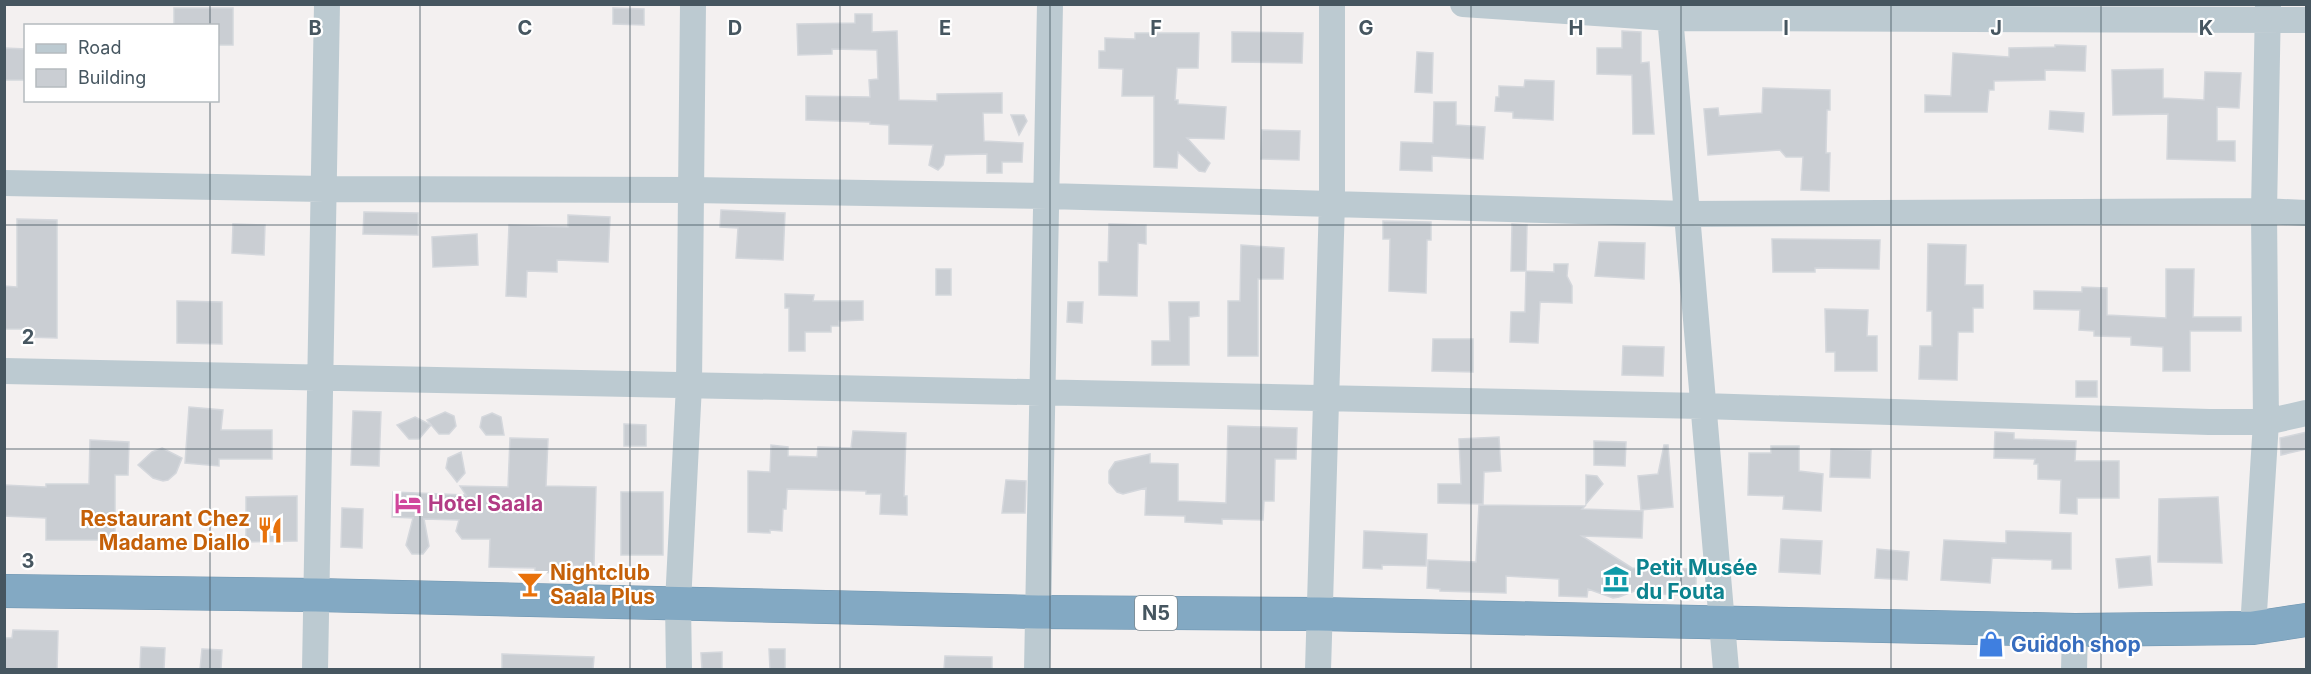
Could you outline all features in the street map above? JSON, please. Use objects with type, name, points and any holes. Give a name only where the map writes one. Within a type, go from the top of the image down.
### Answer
[{"type":"highway","name":"N5","points":[[4,591],[316,595],[1038,612],[1319,614],[2075,630],[2253,628],[2307,620]]},
{"type":"street","points":[[315,669],[327,4]]},
{"type":"street","points":[[679,669],[678,603],[689,385],[693,4]]},
{"type":"street","points":[[1037,669],[1050,4]]},
{"type":"street","points":[[1318,669],[1328,398],[1332,202],[1332,4]]},
{"type":"street","points":[[1464,4],[1669,11],[2268,12],[2307,20]]},
{"type":"street","points":[[1669,11],[1726,669]]},
{"type":"street","points":[[2253,628],[2266,422],[2264,211],[2268,12]]},
{"type":"street","points":[[4,183],[324,189],[692,190],[1047,196],[1332,202],[1687,214],[2264,211],[2307,213]]},
{"type":"street","points":[[4,371],[1703,406],[2198,422],[2266,422],[2307,413]]},
{"type":"street","points":[[2074,669],[2075,630]]},
{"type":"building","points":[[174,8],[233,8],[233,45],[219,45],[219,24],[174,24]]},
{"type":"building","points":[[613,8],[644,9],[644,25],[613,24]]},
{"type":"building","points":[[855,14],[872,14],[872,32],[897,31],[899,100],[937,101],[937,94],[1002,93],[1002,113],[983,113],[984,141],[1023,143],[1022,162],[1002,162],[1002,173],[987,173],[987,154],[945,155],[943,165],[938,170],[929,165],[933,145],[889,144],[889,125],[870,124],[870,122],[806,120],[806,96],[870,97],[869,80],[878,79],[877,50],[832,49],[832,54],[798,55],[797,24],[855,23]]},
{"type":"building","points":[[1622,31],[1641,32],[1641,63],[1649,62],[1654,134],[1633,134],[1632,75],[1597,74],[1597,48],[1622,48]]},
{"type":"building","points":[[1232,32],[1303,33],[1302,63],[1232,62]]},
{"type":"building","points":[[1135,33],[1199,33],[1198,68],[1177,68],[1175,100],[1178,100],[1178,104],[1226,107],[1224,139],[1187,138],[1210,163],[1205,172],[1199,171],[1178,152],[1177,168],[1154,167],[1154,96],[1122,96],[1123,69],[1099,68],[1099,51],[1105,51],[1105,38],[1135,39]]},
{"type":"building","points":[[2055,45],[2086,46],[2085,71],[2045,70],[2045,80],[1994,81],[1994,90],[1989,90],[1987,112],[1925,112],[1925,95],[1951,96],[1953,53],[2009,57],[2009,48],[2055,47]]},
{"type":"building","points":[[4,48],[24,49],[24,80],[4,80]]},
{"type":"building","points":[[1417,52],[1433,53],[1432,93],[1415,92]]},
{"type":"building","points":[[2163,69],[2163,98],[2204,100],[2205,72],[2241,73],[2239,108],[2217,107],[2217,141],[2235,141],[2235,161],[2167,159],[2168,114],[2113,115],[2112,70]]},
{"type":"building","points":[[1525,80],[1554,81],[1553,120],[1513,118],[1513,112],[1495,111],[1499,86],[1524,87]]},
{"type":"building","points":[[1763,88],[1830,90],[1826,153],[1830,153],[1829,191],[1801,190],[1803,157],[1786,157],[1780,150],[1708,155],[1704,109],[1718,108],[1719,116],[1762,113]]},
{"type":"building","points":[[1434,102],[1456,102],[1456,125],[1485,127],[1483,159],[1432,156],[1432,171],[1400,170],[1401,142],[1433,143]]},
{"type":"building","points":[[2050,111],[2084,113],[2083,132],[2049,129]]},
{"type":"building","points":[[1011,115],[1024,115],[1027,121],[1019,135]]},
{"type":"building","points":[[1262,130],[1300,131],[1299,160],[1261,159]]},
{"type":"building","points":[[721,210],[785,213],[783,260],[736,258],[738,228],[720,227]]},
{"type":"building","points":[[364,212],[418,213],[418,235],[363,234]]},
{"type":"building","points":[[568,215],[610,217],[608,262],[557,260],[557,272],[527,271],[526,297],[506,296],[509,225],[568,227]]},
{"type":"building","points":[[17,219],[57,220],[57,338],[25,337],[25,329],[4,329],[4,286],[17,287]]},
{"type":"building","points":[[1383,221],[1431,222],[1431,240],[1427,240],[1426,293],[1389,291],[1390,239],[1383,239]]},
{"type":"building","points":[[233,224],[265,225],[264,255],[232,253]]},
{"type":"building","points":[[1109,224],[1146,225],[1146,244],[1138,243],[1137,296],[1099,295],[1099,262],[1108,262]]},
{"type":"building","points":[[1512,224],[1527,225],[1526,271],[1511,271]]},
{"type":"building","points":[[477,234],[478,265],[433,267],[432,237]]},
{"type":"building","points":[[1772,239],[1880,240],[1879,269],[1815,268],[1815,272],[1773,272]]},
{"type":"building","points":[[1599,242],[1645,243],[1644,279],[1595,276]]},
{"type":"building","points":[[1928,244],[1966,245],[1965,285],[1983,285],[1983,308],[1973,308],[1973,332],[1958,332],[1957,380],[1919,379],[1920,346],[1932,346],[1932,311],[1927,311]]},
{"type":"building","points":[[1241,245],[1284,248],[1283,279],[1258,279],[1258,356],[1228,356],[1228,301],[1240,301]]},
{"type":"building","points":[[1554,264],[1568,264],[1567,276],[1572,286],[1572,303],[1540,302],[1538,343],[1510,342],[1511,312],[1525,312],[1526,271],[1554,272]]},
{"type":"building","points":[[936,269],[951,269],[951,295],[936,295]]},
{"type":"building","points":[[2166,269],[2194,269],[2193,317],[2241,317],[2241,331],[2190,331],[2190,371],[2163,371],[2163,347],[2131,345],[2131,337],[2094,336],[2094,331],[2079,330],[2080,310],[2034,309],[2034,291],[2082,292],[2082,287],[2107,288],[2107,315],[2166,318]]},
{"type":"building","points":[[785,294],[814,295],[813,301],[863,301],[863,320],[839,321],[839,326],[831,326],[831,332],[805,332],[805,351],[789,351],[789,308],[785,308]]},
{"type":"building","points":[[177,301],[222,302],[222,344],[177,343]]},
{"type":"building","points":[[1068,302],[1083,302],[1082,323],[1067,322]]},
{"type":"building","points":[[1169,302],[1199,302],[1199,316],[1189,317],[1189,365],[1152,365],[1152,341],[1170,341]]},
{"type":"building","points":[[1825,309],[1868,310],[1867,336],[1877,336],[1877,371],[1835,371],[1835,352],[1826,352]]},
{"type":"building","points":[[1433,339],[1473,339],[1473,372],[1432,371]]},
{"type":"building","points":[[1623,346],[1664,347],[1663,376],[1622,375]]},
{"type":"building","points":[[2076,381],[2097,381],[2097,397],[2076,397]]},
{"type":"building","points":[[189,407],[223,410],[221,430],[272,430],[272,459],[219,459],[219,466],[185,463]]},
{"type":"building","points":[[353,411],[381,412],[379,466],[351,465]]},
{"type":"building","points":[[445,412],[454,416],[456,426],[449,434],[439,434],[427,420]]},
{"type":"building","points":[[492,413],[501,417],[504,435],[486,435],[480,427],[482,417]]},
{"type":"building","points":[[415,417],[431,425],[419,439],[409,439],[397,425]]},
{"type":"building","points":[[624,424],[646,425],[646,446],[624,446]]},
{"type":"building","points":[[1228,426],[1297,428],[1296,459],[1275,459],[1274,501],[1264,501],[1263,520],[1222,519],[1222,524],[1185,522],[1185,516],[1145,515],[1146,488],[1123,494],[1117,492],[1109,483],[1109,471],[1115,462],[1150,454],[1150,463],[1178,464],[1178,501],[1226,503]]},
{"type":"building","points":[[853,431],[906,433],[904,496],[907,496],[907,515],[880,514],[881,494],[866,494],[866,491],[787,489],[782,531],[748,532],[748,471],[770,472],[771,445],[788,447],[788,456],[817,457],[818,447],[851,448]]},
{"type":"building","points":[[1995,432],[2014,433],[2014,439],[2076,441],[2075,461],[2119,461],[2119,498],[2077,498],[2077,514],[2060,513],[2061,480],[2038,479],[2038,464],[2034,464],[2035,459],[1994,458]]},
{"type":"building","points":[[2307,432],[2307,449],[2281,455],[2280,438]]},
{"type":"building","points":[[1499,437],[1501,471],[1484,472],[1483,504],[1438,503],[1438,484],[1461,484],[1459,439]]},
{"type":"building","points":[[510,438],[548,439],[546,486],[596,487],[594,566],[556,565],[556,573],[535,572],[535,568],[489,567],[490,539],[462,539],[456,531],[459,520],[424,519],[429,546],[423,554],[412,554],[406,545],[413,518],[392,517],[393,492],[466,495],[460,486],[508,487]]},
{"type":"building","points":[[90,440],[129,442],[128,475],[115,475],[115,540],[46,540],[46,518],[4,516],[4,485],[46,487],[46,484],[89,484]]},
{"type":"building","points":[[1594,441],[1626,442],[1625,466],[1594,465]]},
{"type":"building","points":[[1664,445],[1668,445],[1673,507],[1641,510],[1638,476],[1658,474]]},
{"type":"building","points":[[1771,446],[1799,446],[1799,471],[1823,474],[1821,511],[1783,509],[1784,496],[1748,495],[1749,453],[1771,453]]},
{"type":"building","points":[[162,448],[182,458],[176,473],[163,481],[153,478],[138,465],[152,452]]},
{"type":"building","points":[[1831,449],[1871,450],[1870,478],[1830,477]]},
{"type":"building","points":[[461,452],[465,473],[457,482],[446,468],[448,458]]},
{"type":"building","points":[[1586,475],[1597,476],[1603,484],[1586,504]]},
{"type":"building","points":[[1006,480],[1026,481],[1025,513],[1002,513]]},
{"type":"building","points":[[621,492],[663,492],[663,555],[621,555]]},
{"type":"building","points":[[297,496],[297,541],[246,542],[246,497]]},
{"type":"building","points":[[2218,497],[2222,563],[2158,562],[2159,499]]},
{"type":"building","points":[[1479,505],[1585,506],[1582,509],[1643,511],[1642,538],[1582,536],[1632,568],[1696,569],[1696,595],[1645,594],[1645,587],[1613,598],[1588,589],[1587,597],[1559,596],[1559,579],[1506,576],[1506,593],[1440,591],[1440,589],[1427,588],[1428,560],[1476,562]]},
{"type":"building","points":[[342,508],[363,509],[362,548],[341,547]]},
{"type":"building","points":[[1364,531],[1427,534],[1426,566],[1382,565],[1382,569],[1363,568]]},
{"type":"building","points":[[2006,531],[2071,533],[2071,569],[2052,569],[2052,560],[1992,558],[1990,583],[1941,580],[1944,540],[2006,543]]},
{"type":"building","points":[[1781,539],[1822,541],[1820,574],[1779,572]]},
{"type":"building","points":[[1877,549],[1909,552],[1907,580],[1875,578]]},
{"type":"building","points":[[2150,556],[2152,585],[2119,588],[2116,559]]},
{"type":"building","points":[[13,630],[58,631],[57,669],[4,669],[4,638],[12,638]]},
{"type":"building","points":[[141,647],[165,648],[164,669],[140,669]]},
{"type":"building","points":[[202,649],[222,650],[221,669],[200,669]]},
{"type":"building","points":[[769,649],[785,649],[785,669],[770,669]]},
{"type":"building","points":[[722,652],[722,669],[702,669],[701,653]]},
{"type":"building","points":[[502,654],[594,657],[593,669],[502,669]]},
{"type":"building","points":[[945,656],[992,657],[992,669],[944,669]]},
{"type":"place","name":"Hotel Saala","points":[[408,503]]},
{"type":"place","name":"Restaurant Chez Madame Diallo","points":[[270,530]]},
{"type":"place","name":"Petit Musée du Fouta","points":[[1616,579]]},
{"type":"place","name":"Nightclub Saala Plus","points":[[530,584]]},
{"type":"place","name":"Guidoh shop","points":[[1991,644]]}]
